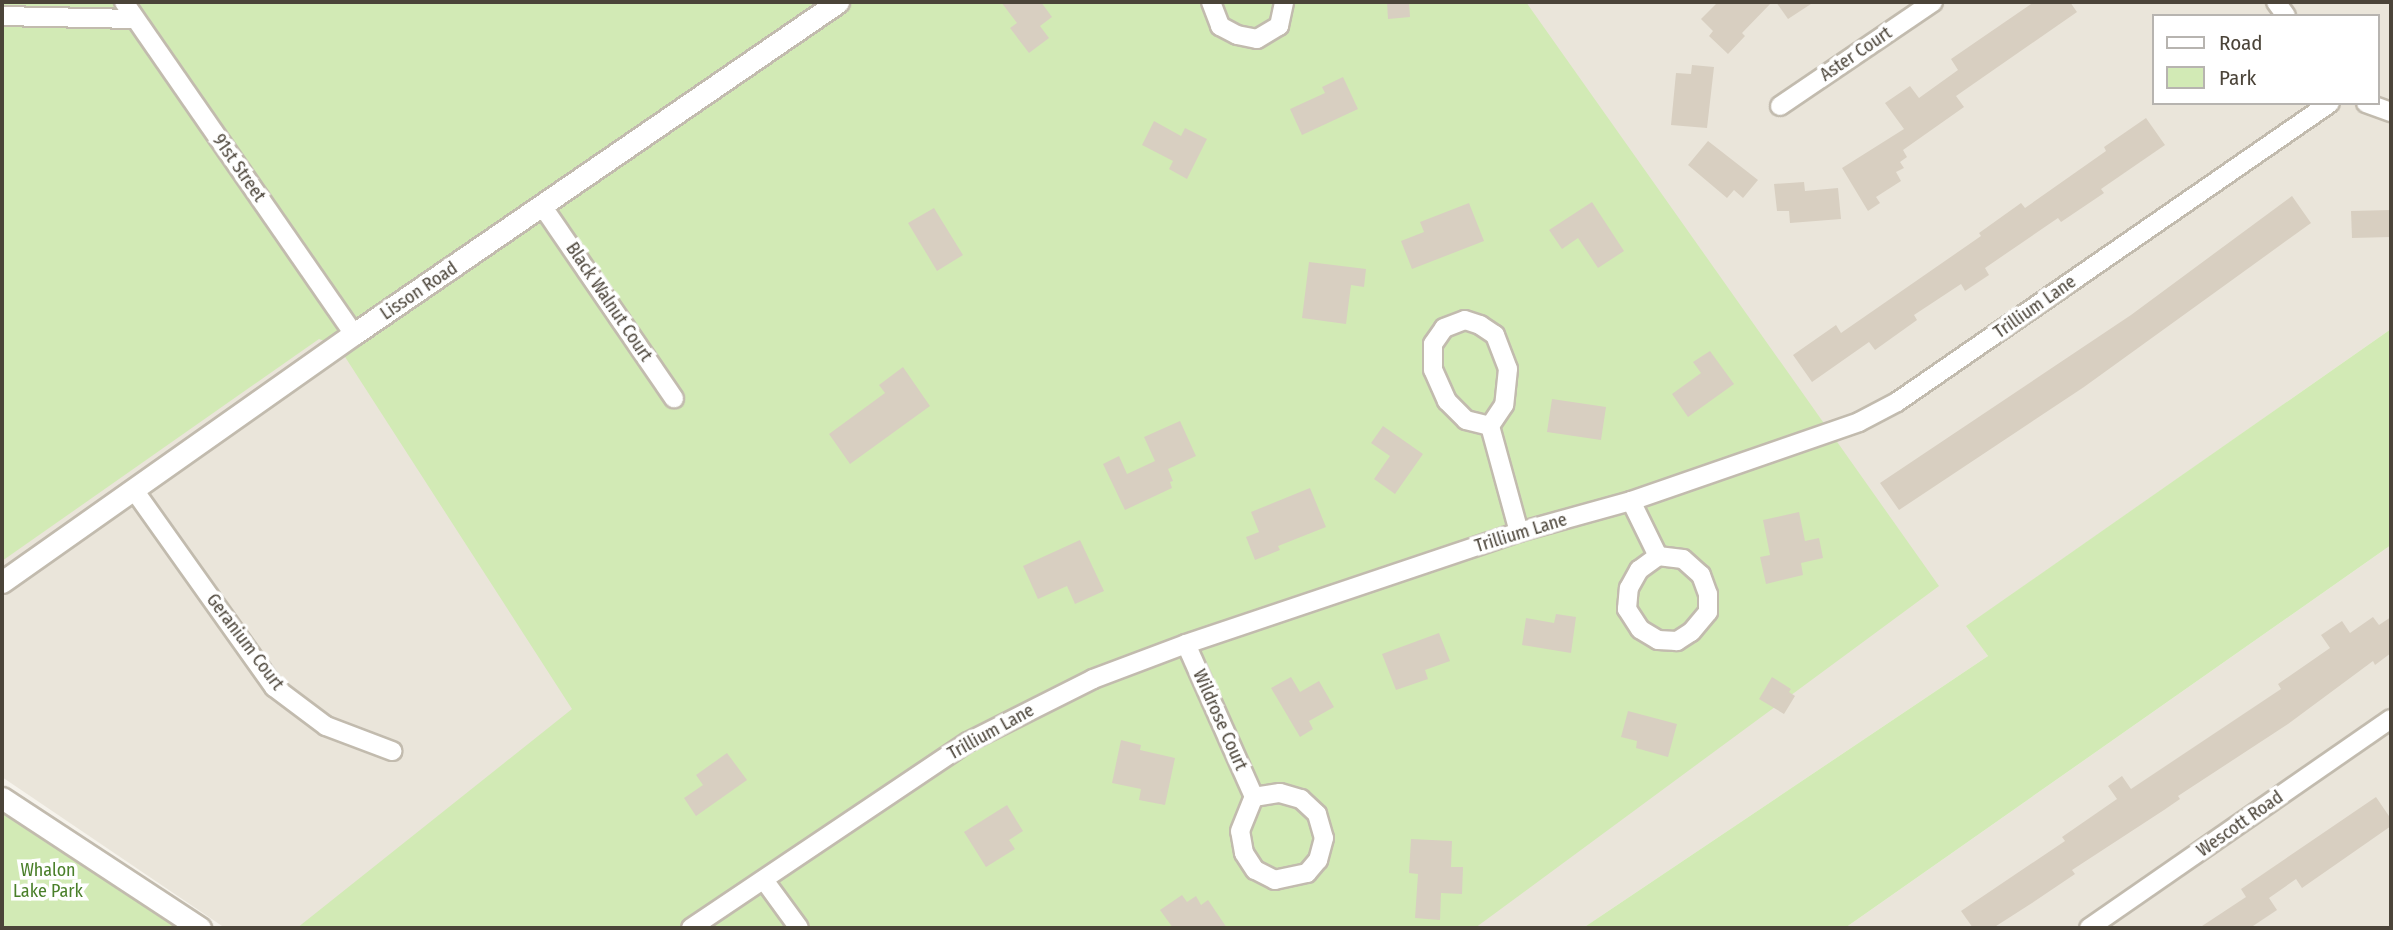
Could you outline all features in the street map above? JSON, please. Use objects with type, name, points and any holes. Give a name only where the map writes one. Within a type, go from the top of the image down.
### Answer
[{"type":"street","name":"91st Street","points":[[124,2],[354,334]]},
{"type":"street","name":"Lisson Road","points":[[2,582],[354,334],[543,207],[838,2]]},
{"type":"street","points":[[1211,2],[1220,26],[1237,35],[1257,38],[1279,26],[1284,2]]},
{"type":"street","name":"Aster Court","points":[[1780,106],[1933,2]]},
{"type":"street","points":[[2,16],[135,19]]},
{"type":"street","name":"Trillium Lane","points":[[691,928],[968,742],[1093,679],[1186,644],[1518,532],[1631,501],[1859,422],[1897,402],[2327,105]]},
{"type":"street","points":[[2372,105],[2391,112]]},
{"type":"street","name":"Black Walnut Court","points":[[543,207],[674,398]]},
{"type":"street","points":[[1490,426],[1465,420],[1447,401],[1433,370],[1433,344],[1444,328],[1465,320],[1480,325],[1495,335],[1508,369],[1504,405],[1490,426],[1518,532]]},
{"type":"street","name":"Geranium Court","points":[[134,490],[274,687],[326,726],[392,751]]},
{"type":"street","points":[[1631,501],[1658,556]]},
{"type":"street","points":[[1658,556],[1683,559],[1701,575],[1708,594],[1708,612],[1691,632],[1677,641],[1658,640],[1640,629],[1627,609],[1629,588],[1639,570],[1658,556]]},
{"type":"street","name":"Wildrose Court","points":[[1186,644],[1254,797]]},
{"type":"street","name":"Wescott Road","points":[[2089,928],[2391,719]]},
{"type":"street","points":[[1280,793],[1301,799],[1317,814],[1324,838],[1318,860],[1307,873],[1275,880],[1255,870],[1244,853],[1240,831],[1254,797],[1280,793]]},
{"type":"street","points":[[2,798],[200,928]]},
{"type":"street","points":[[764,880],[799,928]]},
{"type":"shaded area","points":[[2,2],[2391,2],[2391,329],[1967,626],[1988,656],[1583,928],[225,928],[2,777]]},
{"type":"shaded area","points":[[2391,545],[2391,928],[1845,928]]},
{"type":"green space","points":[[2,2],[1526,2],[1939,586],[1475,928],[297,928],[572,709],[338,346],[319,339],[2,561]]},
{"type":"green space","points":[[2391,329],[2391,545],[1845,928],[1583,928],[1988,656],[1966,626]]},
{"type":"green space","name":"Whalon Lake Park","points":[[2,792],[200,928],[2,928]]},
{"type":"building","points":[[1001,2],[1041,2],[1052,17],[1040,26],[1049,38],[1029,53],[1010,28],[1017,23]]},
{"type":"building","points":[[1387,2],[1409,2],[1410,17],[1388,19]]},
{"type":"building","points":[[1718,2],[1772,2],[1742,33],[1745,36],[1728,54],[1709,36],[1713,31],[1701,19]]},
{"type":"building","points":[[1776,2],[1814,2],[1788,19]]},
{"type":"building","points":[[2034,2],[2070,2],[2077,12],[1956,96],[1964,107],[1903,150],[1907,157],[1900,162],[1904,168],[1896,172],[1901,181],[1876,197],[1880,203],[1868,211],[1842,168],[1904,129],[1885,103],[1910,86],[1919,98],[1958,70],[1951,59]]},
{"type":"building","points":[[1692,65],[1714,67],[1707,128],[1671,125],[1676,73],[1691,74]]},
{"type":"building","points":[[1343,77],[1358,109],[1302,135],[1290,109],[1325,93],[1322,87]]},
{"type":"building","points":[[2146,118],[2165,145],[2101,189],[2104,193],[2061,222],[2058,218],[1985,268],[1989,275],[1965,291],[1961,284],[1914,315],[1917,320],[1875,350],[1869,342],[1812,382],[1793,355],[1836,325],[1841,333],[1981,236],[1979,233],[2021,203],[2025,208],[2106,151],[2104,147]]},
{"type":"building","points":[[1154,121],[1181,136],[1185,128],[1207,139],[1187,179],[1169,169],[1173,161],[1142,145]]},
{"type":"building","points":[[1708,141],[1758,180],[1743,198],[1734,190],[1727,198],[1688,165]]},
{"type":"building","points":[[1804,182],[1805,191],[1838,188],[1841,219],[1790,223],[1789,211],[1777,211],[1774,184]]},
{"type":"building","points":[[2292,196],[2311,223],[2084,387],[1899,510],[1880,483],[2131,315]]},
{"type":"building","points":[[1592,202],[1624,251],[1598,268],[1578,238],[1562,249],[1549,230]]},
{"type":"building","points":[[1469,203],[1484,241],[1412,269],[1401,241],[1424,232],[1420,222]]},
{"type":"building","points":[[934,208],[963,255],[937,271],[908,223]]},
{"type":"building","points":[[2391,210],[2391,237],[2352,238],[2351,211]]},
{"type":"building","points":[[1309,262],[1366,269],[1364,287],[1351,285],[1346,324],[1302,318]]},
{"type":"building","points":[[1710,351],[1734,384],[1688,417],[1672,394],[1701,373],[1693,362]]},
{"type":"building","points":[[903,367],[930,406],[850,464],[829,434],[885,393],[879,385]]},
{"type":"building","points":[[1552,399],[1606,407],[1601,440],[1547,432]]},
{"type":"building","points":[[1180,421],[1196,456],[1168,469],[1173,481],[1170,482],[1172,488],[1125,510],[1103,464],[1119,456],[1127,474],[1155,461],[1144,437]]},
{"type":"building","points":[[1383,426],[1423,454],[1395,494],[1374,479],[1390,456],[1371,443]]},
{"type":"building","points":[[1310,488],[1326,527],[1278,546],[1280,550],[1255,560],[1246,537],[1259,532],[1251,512]]},
{"type":"building","points":[[1799,512],[1805,541],[1819,538],[1823,558],[1801,563],[1803,575],[1766,584],[1760,557],[1770,555],[1763,520]]},
{"type":"building","points":[[1080,540],[1104,591],[1075,604],[1067,586],[1038,599],[1023,566]]},
{"type":"building","points":[[1556,614],[1576,617],[1571,653],[1522,645],[1526,618],[1554,623]]},
{"type":"building","points":[[2373,617],[2379,625],[2391,617],[2391,653],[2375,665],[2373,661],[2288,724],[2178,796],[2180,799],[2072,870],[2075,874],[2032,903],[1993,928],[1973,928],[1961,911],[2065,841],[2062,837],[2117,799],[2108,786],[2122,776],[2131,789],[2281,689],[2278,684],[2330,648],[2321,635],[2342,621],[2350,633]]},
{"type":"building","points":[[1439,633],[1450,661],[1425,670],[1428,679],[1396,690],[1382,654]]},
{"type":"building","points":[[1291,677],[1300,692],[1319,681],[1334,707],[1309,721],[1313,729],[1300,737],[1271,688]]},
{"type":"building","points":[[1772,677],[1791,689],[1789,692],[1795,696],[1784,714],[1759,699]]},
{"type":"building","points":[[1628,711],[1677,724],[1668,757],[1636,748],[1637,741],[1621,737]]},
{"type":"building","points":[[1121,740],[1141,745],[1140,750],[1175,758],[1165,805],[1139,800],[1141,789],[1112,783]]},
{"type":"building","points":[[727,753],[747,780],[696,816],[684,798],[703,785],[696,775]]},
{"type":"building","points":[[2376,797],[2391,819],[2391,826],[2302,888],[2296,879],[2269,898],[2277,910],[2250,928],[2199,928],[2246,897],[2241,889]]},
{"type":"building","points":[[1007,805],[1023,831],[1009,840],[1015,849],[986,867],[964,832]]},
{"type":"building","points":[[1411,839],[1452,841],[1451,867],[1463,867],[1462,894],[1441,893],[1440,920],[1415,918],[1418,874],[1409,873]]},
{"type":"building","points":[[1182,895],[1187,902],[1196,896],[1201,905],[1208,900],[1227,928],[1173,928],[1160,910]]}]
